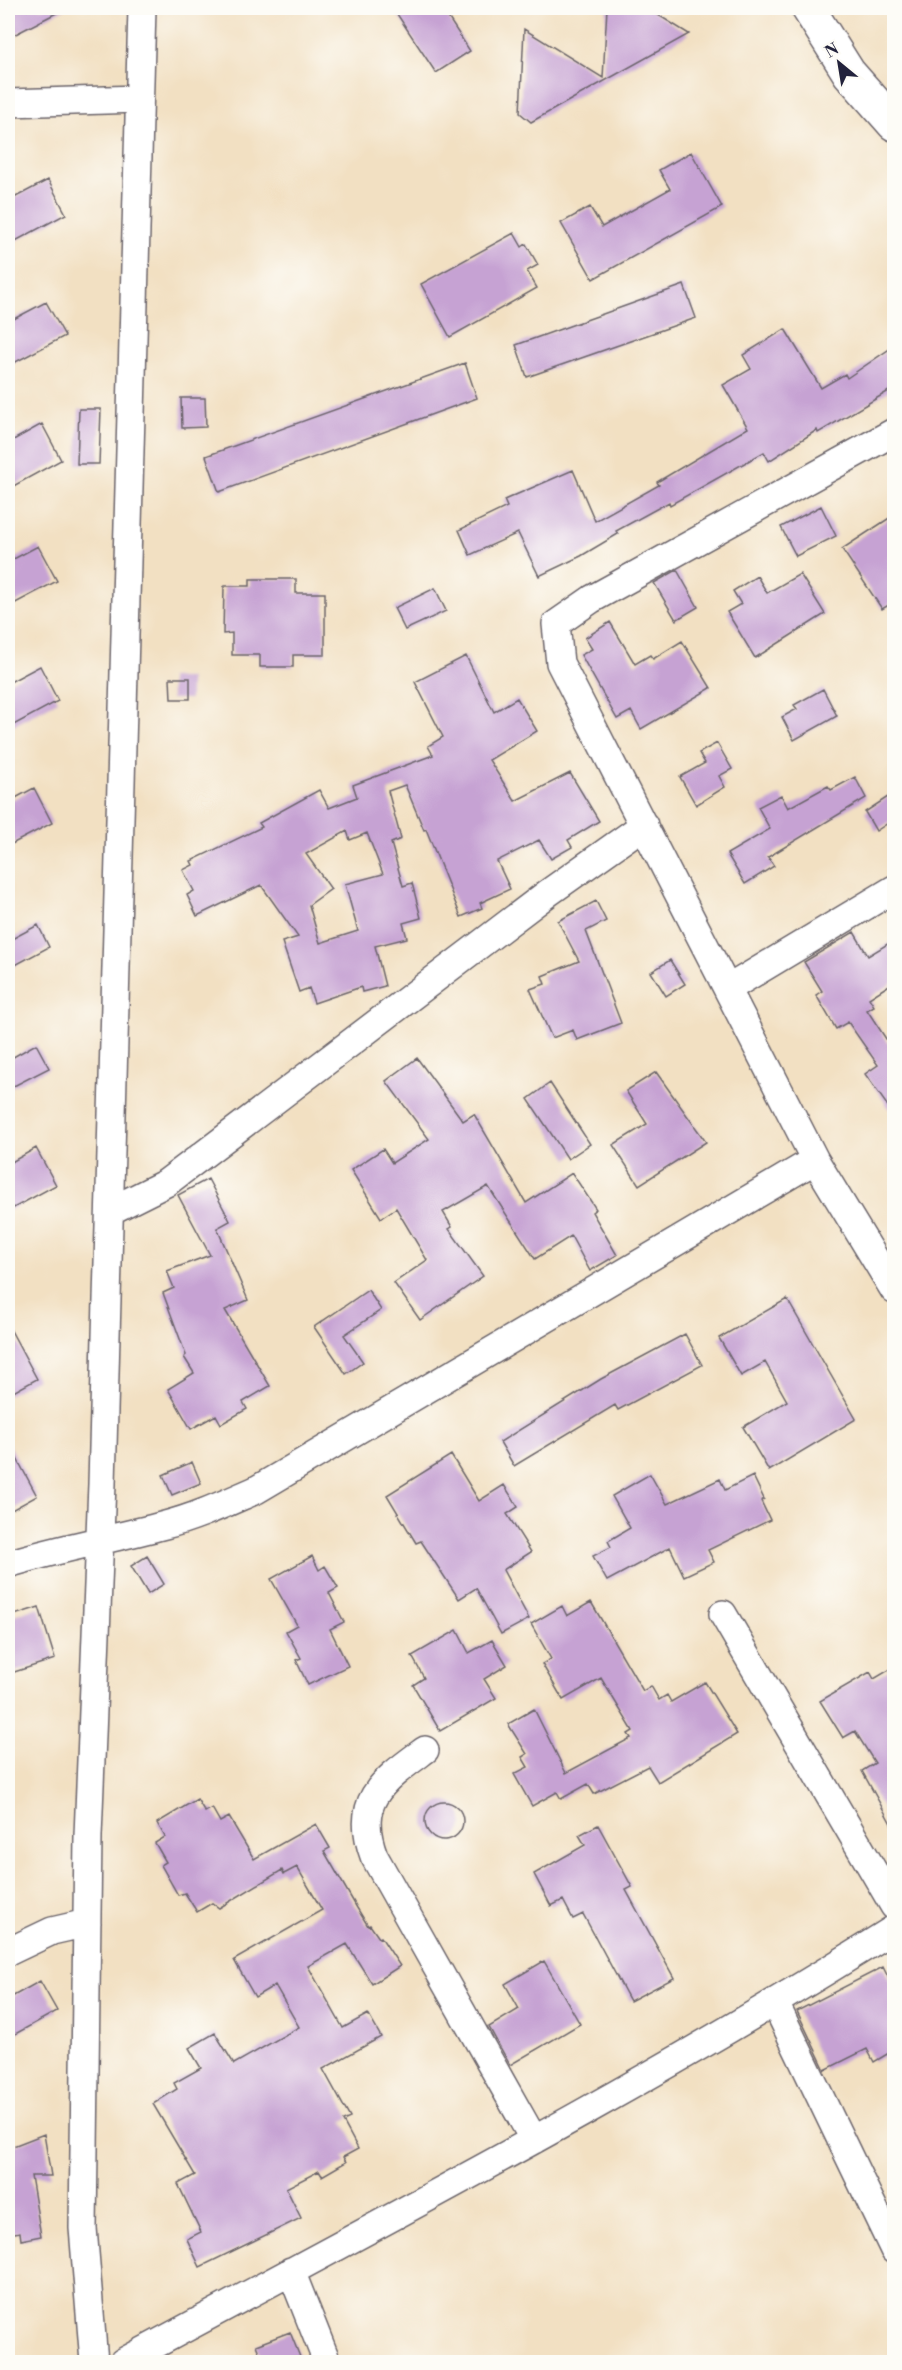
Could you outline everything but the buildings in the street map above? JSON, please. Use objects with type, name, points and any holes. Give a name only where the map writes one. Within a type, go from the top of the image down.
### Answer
[{"type":"street","points":[[94,2362],[83,2228],[87,1923],[110,1211],[142,8]]},
{"type":"street","points":[[807,8],[849,73],[894,124]]},
{"type":"street","points":[[8,103],[139,99]]},
{"type":"street","points":[[894,432],[592,599],[556,624],[560,663],[729,988],[815,1160],[894,1290]]},
{"type":"street","points":[[110,1211],[166,1183],[548,893],[644,825]]},
{"type":"street","points":[[729,988],[894,889]]},
{"type":"street","points":[[8,1564],[100,1539],[166,1525],[215,1508],[256,1490],[815,1160]]},
{"type":"street","points":[[723,1614],[894,1906]]},
{"type":"street","points":[[425,1750],[393,1774],[376,1792],[365,1818],[366,1836],[374,1856],[534,2140]]},
{"type":"street","points":[[8,1952],[52,1931],[87,1923]]},
{"type":"street","points":[[123,2362],[534,2140],[776,2004],[894,1929]]},
{"type":"street","points":[[776,2004],[894,2250]]},
{"type":"street","points":[[291,2271],[327,2362]]}]
